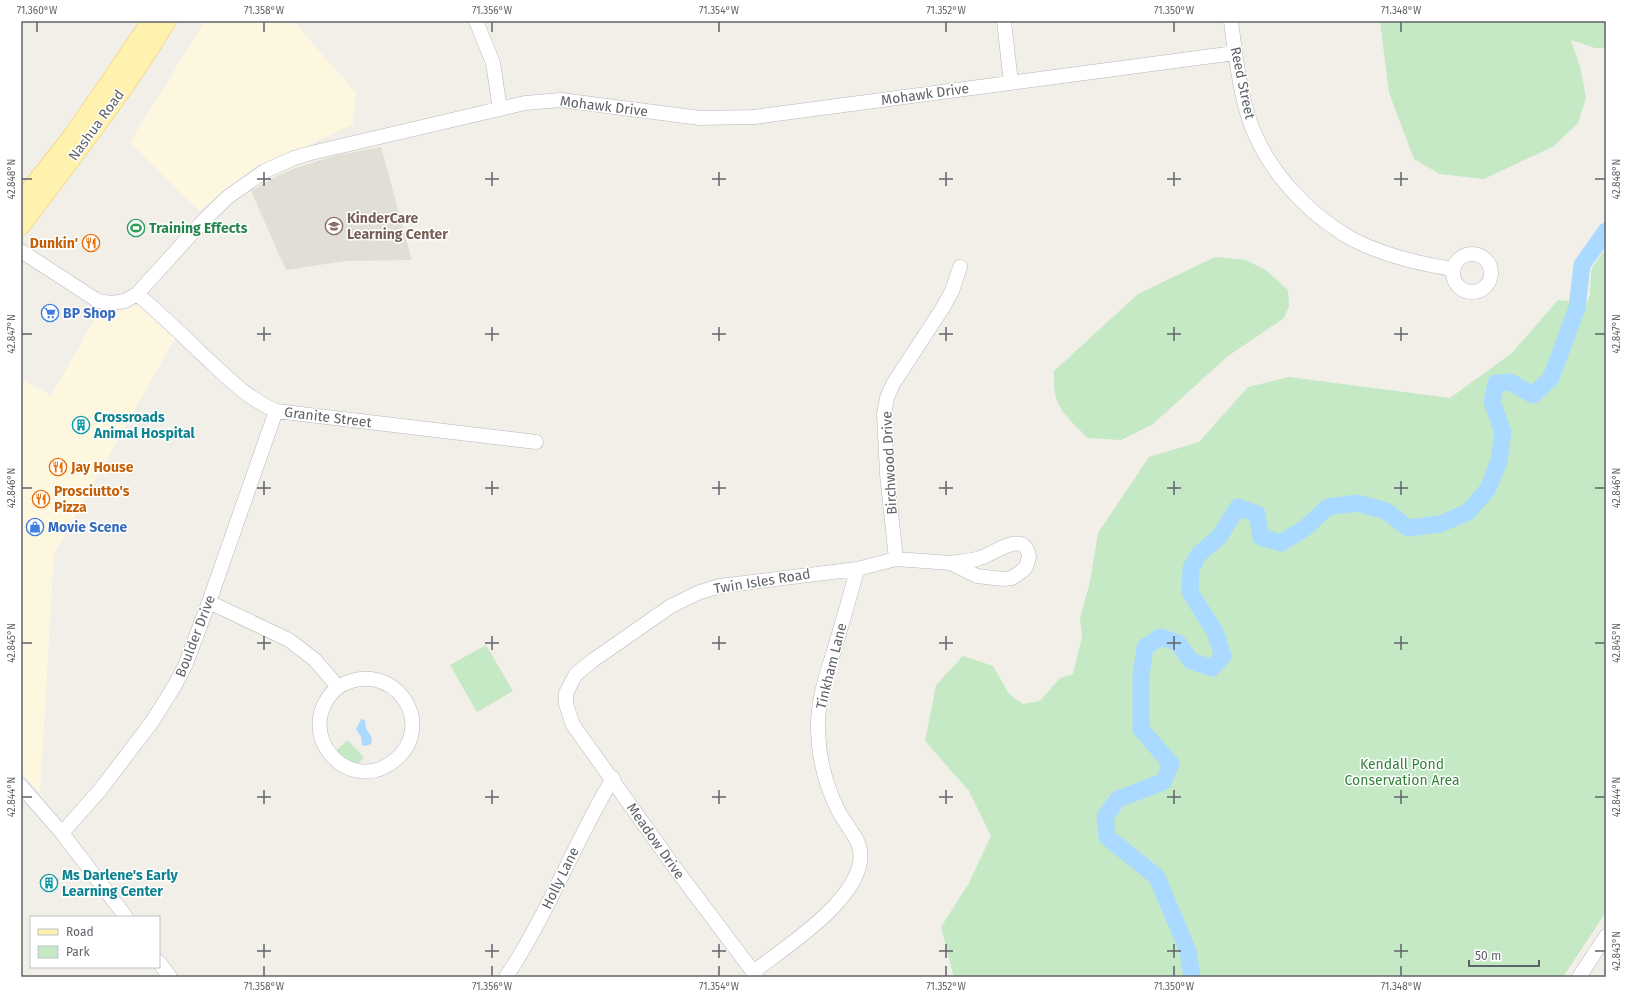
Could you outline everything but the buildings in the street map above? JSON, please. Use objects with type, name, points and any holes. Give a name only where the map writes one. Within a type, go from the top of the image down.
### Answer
[{"type":"main road","name":"Nashua Road","points":[[21,201],[73,135],[151,21]]},
{"type":"main road","name":"Nashua Road","points":[[21,226],[122,89],[149,51],[167,21]]},
{"type":"street","points":[[476,21],[493,63],[500,109]]},
{"type":"street","points":[[1004,21],[1011,83]]},
{"type":"street","name":"Reed Street","points":[[1231,21],[1243,97],[1254,133],[1271,164],[1294,194],[1325,220],[1352,239],[1394,256],[1453,269]]},
{"type":"street","name":"Mohawk Drive","points":[[21,251],[98,301],[118,303],[137,294],[220,205],[247,183],[265,171],[312,152],[500,109],[538,101],[562,100],[678,115],[732,119],[1235,53]]},
{"type":"street","name":"Birchwood Drive","points":[[896,559],[887,474],[884,414],[887,398],[893,384],[942,309],[952,291],[960,267]]},
{"type":"street","name":"Granite Street","points":[[137,294],[162,315],[234,384],[250,397],[276,411],[299,415],[536,442]]},
{"type":"street","name":"Boulder Drive","points":[[62,833],[100,790],[167,699],[185,666],[276,411]]},
{"type":"street","name":"Twin Isles Road","points":[[566,699],[566,693],[576,674],[592,661],[671,606],[700,592],[720,586],[773,578],[857,569],[896,559],[951,563],[979,558],[1012,543],[1020,544],[1025,547],[1029,557],[1026,567],[1022,571],[1012,578],[1003,579],[977,576],[951,563]]},
{"type":"street","name":"Tinkham Lane","points":[[755,975],[824,916],[839,901],[852,884],[861,859],[858,844],[830,793],[823,772],[818,730],[823,687],[857,569]]},
{"type":"street","points":[[209,602],[289,640],[316,660],[338,687]]},
{"type":"street","points":[[358,678],[373,678],[388,683],[399,692],[408,705],[412,727],[410,740],[396,760],[375,770],[359,770],[344,766],[331,756],[322,743],[319,720],[323,705],[338,687],[358,678]]},
{"type":"street","name":"Meadow Drive","points":[[566,699],[569,715],[573,725],[613,778],[675,868],[755,975]]},
{"type":"street","name":"Holly Lane","points":[[506,977],[538,923],[585,827],[613,778]]},
{"type":"street","points":[[21,786],[62,833],[125,916]]},
{"type":"street","points":[[1579,977],[1606,936]]},
{"type":"street","points":[[160,963],[170,977]]},
{"type":"shaded area","points":[[205,21],[293,21],[356,93],[353,124],[302,148],[258,165],[199,211],[130,142]]},
{"type":"shaded area","name":"KinderCare Learning Center","points":[[381,147],[412,260],[345,261],[286,270],[251,191],[279,175],[298,167],[338,155]]},
{"type":"shaded area","points":[[137,305],[175,338],[54,554],[40,793],[21,772],[21,378],[51,396],[97,315],[106,310],[123,310]]},
{"type":"green space","points":[[1380,21],[1606,21],[1606,48],[1595,48],[1571,40],[1581,70],[1586,98],[1578,123],[1554,146],[1484,179],[1440,174],[1414,159],[1389,93]]},
{"type":"green space","name":"Kendall Pond Conservation Area","points":[[1606,247],[1606,912],[1563,977],[956,977],[953,974],[941,927],[969,883],[991,836],[969,791],[925,741],[936,685],[963,656],[993,666],[1009,694],[1023,704],[1040,701],[1060,678],[1073,674],[1082,637],[1080,618],[1090,582],[1098,533],[1149,457],[1199,442],[1248,387],[1289,377],[1450,398],[1512,353],[1558,300],[1587,303],[1590,295],[1591,270]]},
{"type":"green space","points":[[1215,257],[1246,260],[1267,271],[1288,290],[1289,306],[1284,318],[1228,356],[1153,424],[1121,440],[1088,438],[1061,409],[1055,393],[1054,371],[1138,294]]},
{"type":"green space","points":[[486,645],[513,691],[477,712],[450,665]]},
{"type":"green space","points":[[347,740],[364,757],[356,766],[335,752]]},
{"type":"water","points":[[361,719],[365,720],[366,728],[372,738],[371,744],[365,746],[362,745],[361,737],[356,729]]},
{"type":"waterway","points":[[1192,977],[1188,951],[1157,877],[1107,837],[1105,817],[1118,799],[1163,782],[1171,764],[1141,729],[1141,676],[1145,647],[1160,637],[1178,643],[1191,661],[1212,668],[1223,656],[1215,632],[1190,592],[1191,568],[1199,554],[1219,537],[1238,507],[1257,514],[1261,537],[1281,543],[1305,528],[1328,507],[1357,503],[1386,511],[1408,528],[1440,524],[1468,512],[1488,489],[1499,461],[1503,432],[1492,402],[1496,383],[1510,382],[1533,395],[1551,378],[1577,308],[1582,265],[1606,231]]},
{"type":"place","name":"KinderCare Learning Center","points":[[334,226]]},
{"type":"place","name":"Training Effects","points":[[136,228]]},
{"type":"place","name":"Dunkin'","points":[[91,243]]},
{"type":"place","name":"BP Shop","points":[[50,313]]},
{"type":"place","name":"Crossroads Animal Hospital","points":[[81,425]]},
{"type":"place","name":"Jay House","points":[[58,467]]},
{"type":"place","name":"Prosciutto's Pizza","points":[[41,499]]},
{"type":"place","name":"Movie Scene","points":[[35,527]]},
{"type":"place","name":"Ms Darlene's Early Learning Center","points":[[49,883]]}]
